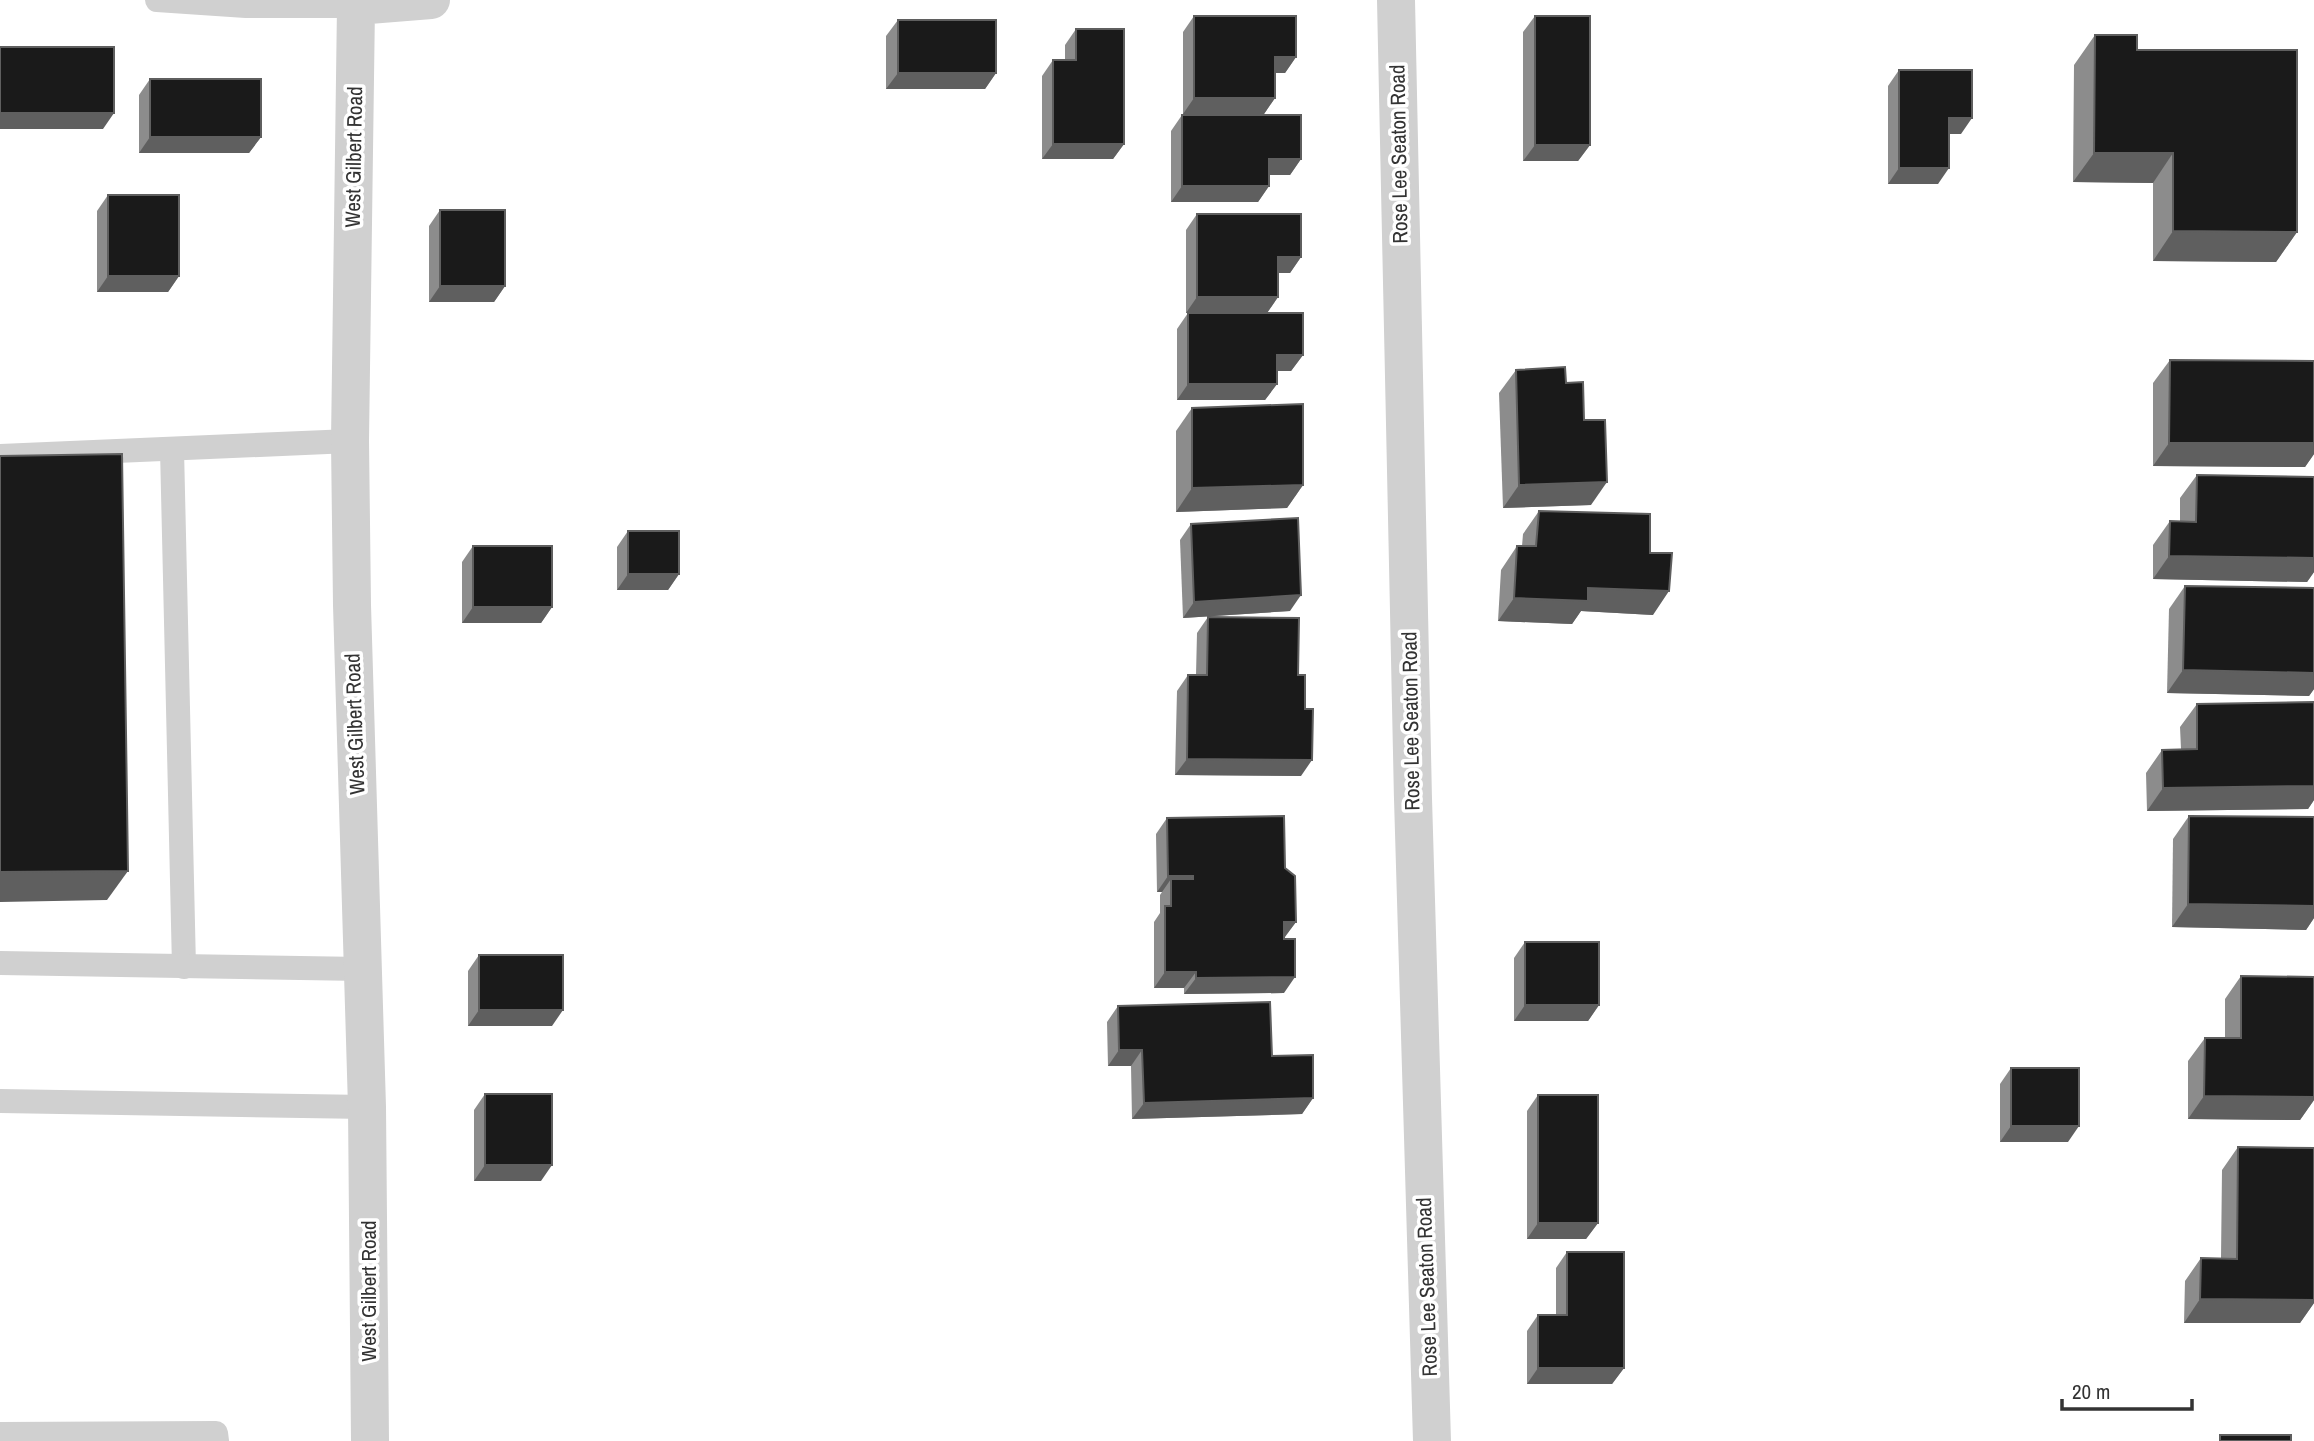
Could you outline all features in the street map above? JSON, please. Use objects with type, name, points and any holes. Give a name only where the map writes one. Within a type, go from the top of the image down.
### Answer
[{"type":"street","points":[[356,6],[431,0]]},
{"type":"street","name":"Rose Lee Seaton Road","points":[[1396,0],[1413,830],[1432,1441]]},
{"type":"street","name":"West Gilbert Road","points":[[356,6],[350,442],[367,1107],[370,1441]]},
{"type":"lane","points":[[157,0],[246,6],[356,6]]},
{"type":"lane","points":[[0,456],[350,442]]},
{"type":"lane","points":[[172,449],[184,967]]},
{"type":"lane","points":[[0,963],[362,969]]},
{"type":"lane","points":[[0,1101],[367,1107]]},
{"type":"lane","points":[[0,1434],[216,1433],[216,1441]]},
{"type":"building","points":[[1194,16],[1296,16],[1296,57],[1275,57],[1275,98],[1194,98]]},
{"type":"building","points":[[1535,16],[1590,16],[1590,145],[1535,145]]},
{"type":"building","points":[[898,20],[996,20],[996,73],[898,73]]},
{"type":"building","points":[[1076,29],[1124,29],[1124,144],[1053,144],[1053,60],[1076,60]]},
{"type":"building","points":[[2095,35],[2137,35],[2137,50],[2297,50],[2297,232],[2173,231],[2173,153],[2094,153]]},
{"type":"building","points":[[0,47],[114,47],[114,113],[0,113]]},
{"type":"building","points":[[1899,70],[1972,70],[1972,118],[1949,118],[1949,168],[1899,168]]},
{"type":"building","points":[[150,79],[261,79],[261,137],[150,137]]},
{"type":"building","points":[[1182,115],[1301,115],[1301,159],[1269,159],[1269,186],[1182,186]]},
{"type":"building","points":[[108,195],[179,195],[179,276],[108,276]]},
{"type":"building","points":[[440,210],[505,210],[505,286],[440,286]]},
{"type":"building","points":[[1197,214],[1301,214],[1301,257],[1278,257],[1278,297],[1197,297]]},
{"type":"building","points":[[1188,313],[1303,313],[1303,355],[1277,355],[1277,384],[1188,384]]},
{"type":"building","points":[[2170,360],[2314,361],[2314,443],[2169,443]]},
{"type":"building","points":[[1565,367],[1566,383],[1583,382],[1584,420],[1605,420],[1607,482],[1519,485],[1516,370]]},
{"type":"building","points":[[1303,404],[1303,485],[1192,488],[1192,408]]},
{"type":"building","points":[[122,454],[128,871],[0,872],[0,456]]},
{"type":"building","points":[[2197,475],[2314,477],[2314,558],[2169,556],[2170,521],[2196,522]]},
{"type":"building","points":[[1539,511],[1650,514],[1650,553],[1672,553],[1669,591],[1588,588],[1588,601],[1514,598],[1517,546],[1536,546]]},
{"type":"building","points":[[1298,518],[1301,595],[1194,602],[1191,524]]},
{"type":"building","points":[[628,531],[679,531],[679,574],[628,574]]},
{"type":"building","points":[[473,546],[552,546],[552,607],[473,607]]},
{"type":"building","points":[[2185,586],[2314,588],[2314,673],[2183,670]]},
{"type":"building","points":[[1208,617],[1299,618],[1298,675],[1305,675],[1305,709],[1313,709],[1312,760],[1187,759],[1188,675],[1207,675]]},
{"type":"building","points":[[2314,702],[2314,786],[2163,788],[2162,750],[2197,749],[2197,704]]},
{"type":"building","points":[[1284,816],[1285,868],[1295,876],[1296,922],[1284,922],[1284,939],[1295,939],[1295,977],[1196,978],[1196,972],[1165,972],[1165,906],[1171,906],[1171,879],[1193,879],[1193,876],[1168,876],[1167,818]]},
{"type":"building","points":[[2189,816],[2314,817],[2314,906],[2188,904]]},
{"type":"building","points":[[1525,942],[1599,942],[1599,1005],[1525,1005]]},
{"type":"building","points":[[479,955],[563,955],[563,1010],[479,1010]]},
{"type":"building","points":[[2241,976],[2314,977],[2314,1097],[2204,1096],[2205,1038],[2241,1038]]},
{"type":"building","points":[[1270,1002],[1272,1056],[1313,1055],[1313,1098],[1144,1103],[1142,1050],[1119,1050],[1118,1006]]},
{"type":"building","points":[[2011,1068],[2079,1068],[2079,1126],[2011,1126]]},
{"type":"building","points":[[485,1094],[552,1094],[552,1165],[485,1165]]},
{"type":"building","points":[[1538,1095],[1598,1095],[1598,1223],[1538,1223]]},
{"type":"building","points":[[2238,1147],[2314,1148],[2314,1300],[2200,1299],[2201,1258],[2237,1259]]},
{"type":"building","points":[[1567,1252],[1624,1252],[1624,1368],[1538,1368],[1538,1315],[1567,1315]]},
{"type":"building","points":[[2220,1435],[2291,1435],[2291,1441],[2220,1441]]}]
